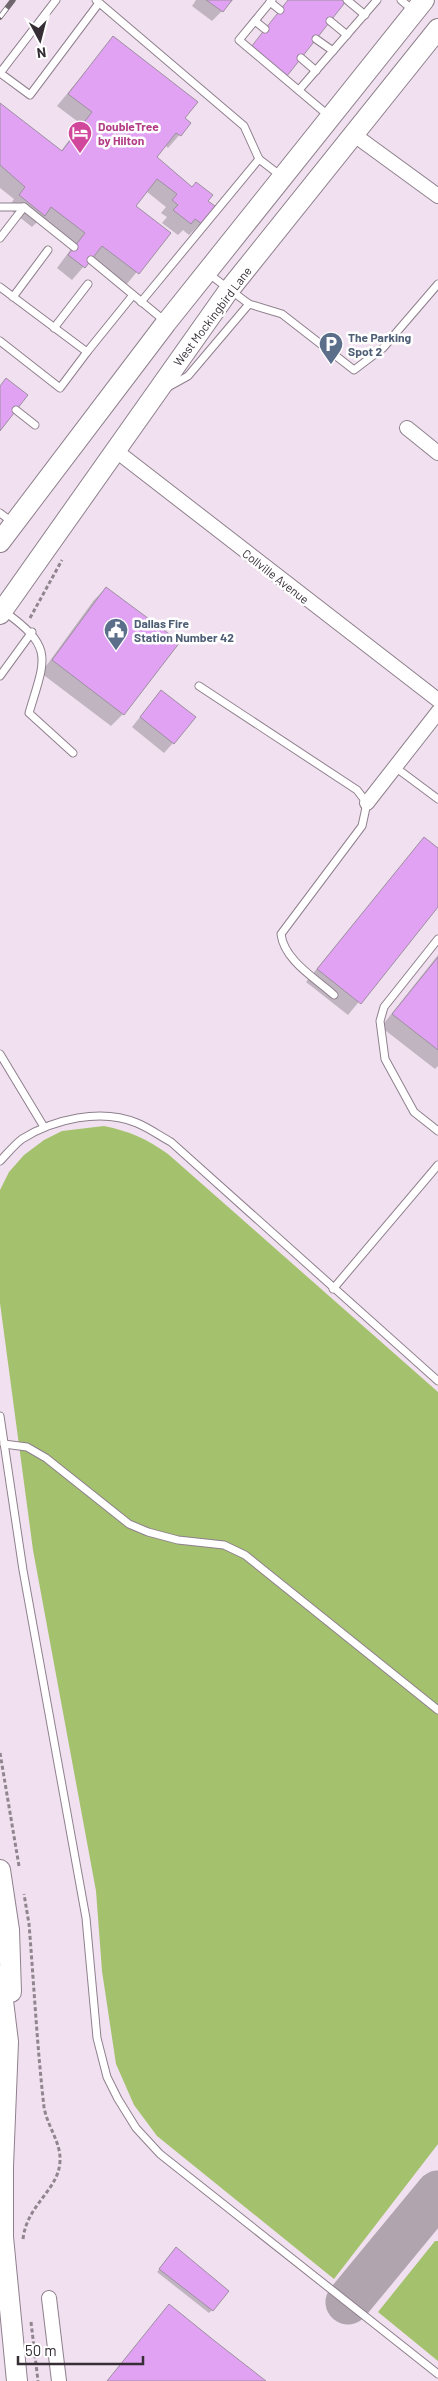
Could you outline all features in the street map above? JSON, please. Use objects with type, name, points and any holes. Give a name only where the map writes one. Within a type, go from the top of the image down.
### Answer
[{"type":"main road","points":[[0,542],[7,518],[284,178],[331,118],[413,4]]},
{"type":"main road","name":"West Mockingbird Lane","points":[[1,611],[229,290],[438,29]]},
{"type":"main road","points":[[331,118],[353,134]]},
{"type":"main road","points":[[166,323],[191,344]]},
{"type":"main road","points":[[10,1869],[9,1930],[11,1984],[2,2207],[10,2318],[17,2381]]},
{"type":"main road","points":[[0,1976],[8,2042]]},
{"type":"street","points":[[353,134],[438,196]]},
{"type":"street","points":[[407,428],[438,453]]},
{"type":"street","name":"Collville Avenue","points":[[115,450],[438,700]]},
{"type":"street","points":[[367,803],[438,712]]},
{"type":"street","points":[[49,2298],[59,2381]]},
{"type":"lane","points":[[56,0],[0,73],[30,95],[98,2],[244,126],[259,159],[284,178]]},
{"type":"lane","points":[[347,0],[365,15]]},
{"type":"lane","points":[[299,90],[377,0]]},
{"type":"lane","points":[[280,10],[271,1],[239,40],[331,118]]},
{"type":"lane","points":[[255,21],[265,29]]},
{"type":"lane","points":[[330,21],[347,35]]},
{"type":"lane","points":[[316,39],[333,51]]},
{"type":"lane","points":[[301,58],[316,71]]},
{"type":"lane","points":[[141,302],[259,159]]},
{"type":"lane","points":[[0,207],[24,207],[74,247]]},
{"type":"lane","points":[[0,238],[24,207]]},
{"type":"lane","points":[[13,297],[48,250]]},
{"type":"lane","points":[[91,260],[166,323]]},
{"type":"lane","points":[[206,272],[249,304],[282,314],[354,370],[383,348],[438,284]]},
{"type":"lane","points":[[54,328],[88,284]]},
{"type":"lane","points":[[0,287],[87,352]]},
{"type":"lane","points":[[0,341],[60,388],[133,295]]},
{"type":"lane","points":[[154,394],[188,376],[249,304]]},
{"type":"lane","points":[[16,410],[36,425]]},
{"type":"lane","points":[[1,611],[32,632],[40,645],[42,668],[29,713],[73,753]]},
{"type":"lane","points":[[0,676],[32,632]]},
{"type":"lane","points":[[199,686],[357,790],[367,803],[362,826],[281,934],[282,944],[292,958],[334,995]]},
{"type":"lane","points":[[396,766],[438,799]]},
{"type":"lane","points":[[438,939],[384,1007],[380,1021],[386,1059],[414,1112],[438,1131]]},
{"type":"lane","points":[[0,1054],[44,1127]]},
{"type":"lane","points":[[0,1161],[21,1140],[44,1127],[74,1118],[110,1117],[137,1123],[171,1142],[438,1381]]},
{"type":"lane","points":[[333,1289],[438,1165]]},
{"type":"lane","points":[[0,1416],[23,1570],[86,1918],[97,2038],[107,2077],[118,2100],[136,2128],[160,2154],[438,2374]]},
{"type":"lane","points":[[4,1444],[27,1447],[46,1458],[129,1524],[148,1532],[178,1540],[224,1544],[246,1555],[438,1710]]},
{"type":"path","points":[[26,627],[65,554]]},
{"type":"path","points":[[0,1753],[10,1869]]},
{"type":"path","points":[[22,1886],[29,1924],[45,2109],[60,2152],[60,2162],[54,2181],[27,2219],[22,2244]]},
{"type":"path","points":[[31,2318],[38,2381]]},
{"type":"green space","points":[[104,1126],[137,1136],[168,1154],[438,1392],[438,2144],[334,2279],[157,2136],[134,2105],[116,2064],[102,1971],[96,1891],[33,1550],[0,1303],[0,1190],[9,1172],[24,1155],[44,1140],[62,1131]]},
{"type":"green space","points":[[435,2241],[438,2241],[438,2361],[378,2312]]},
{"type":"building","points":[[206,0],[232,0],[223,12]]},
{"type":"building","points":[[288,0],[347,0],[287,76],[251,47]]},
{"type":"building","name":"DoubleTree by Hilton","points":[[113,36],[198,102],[185,118],[191,123],[181,136],[176,133],[157,157],[192,187],[196,182],[213,195],[208,201],[215,206],[202,224],[195,219],[191,224],[173,210],[178,205],[172,200],[177,194],[157,179],[136,206],[171,233],[139,274],[102,246],[85,268],[68,255],[85,233],[51,207],[45,216],[19,195],[25,187],[0,165],[0,103],[62,151],[92,112],[68,94]]},
{"type":"building","points":[[6,378],[28,395],[0,431],[0,386]]},
{"type":"building","name":"Dallas Fire Station Number 42","points":[[106,587],[180,642],[124,715],[52,660]]},
{"type":"building","points":[[161,690],[196,717],[174,744],[140,717]]},
{"type":"building","points":[[424,837],[438,848],[438,907],[361,1004],[317,969]]},
{"type":"building","points":[[438,957],[438,1050],[392,1014]]},
{"type":"building","points":[[176,2247],[229,2291],[213,2311],[159,2269]]},
{"type":"building","points":[[169,2304],[216,2342],[266,2381],[107,2381]]},
{"type":"taxiway","points":[[348,2302],[438,2193]]},
{"type":"railway","points":[[0,17],[13,0]]},
{"type":"place","name":"DoubleTree by Hilton","points":[[80,154]]},
{"type":"place","name":"The Parking Spot 2","points":[[331,365]]},
{"type":"place","name":"Dallas Fire Station Number 42","points":[[116,651]]}]
